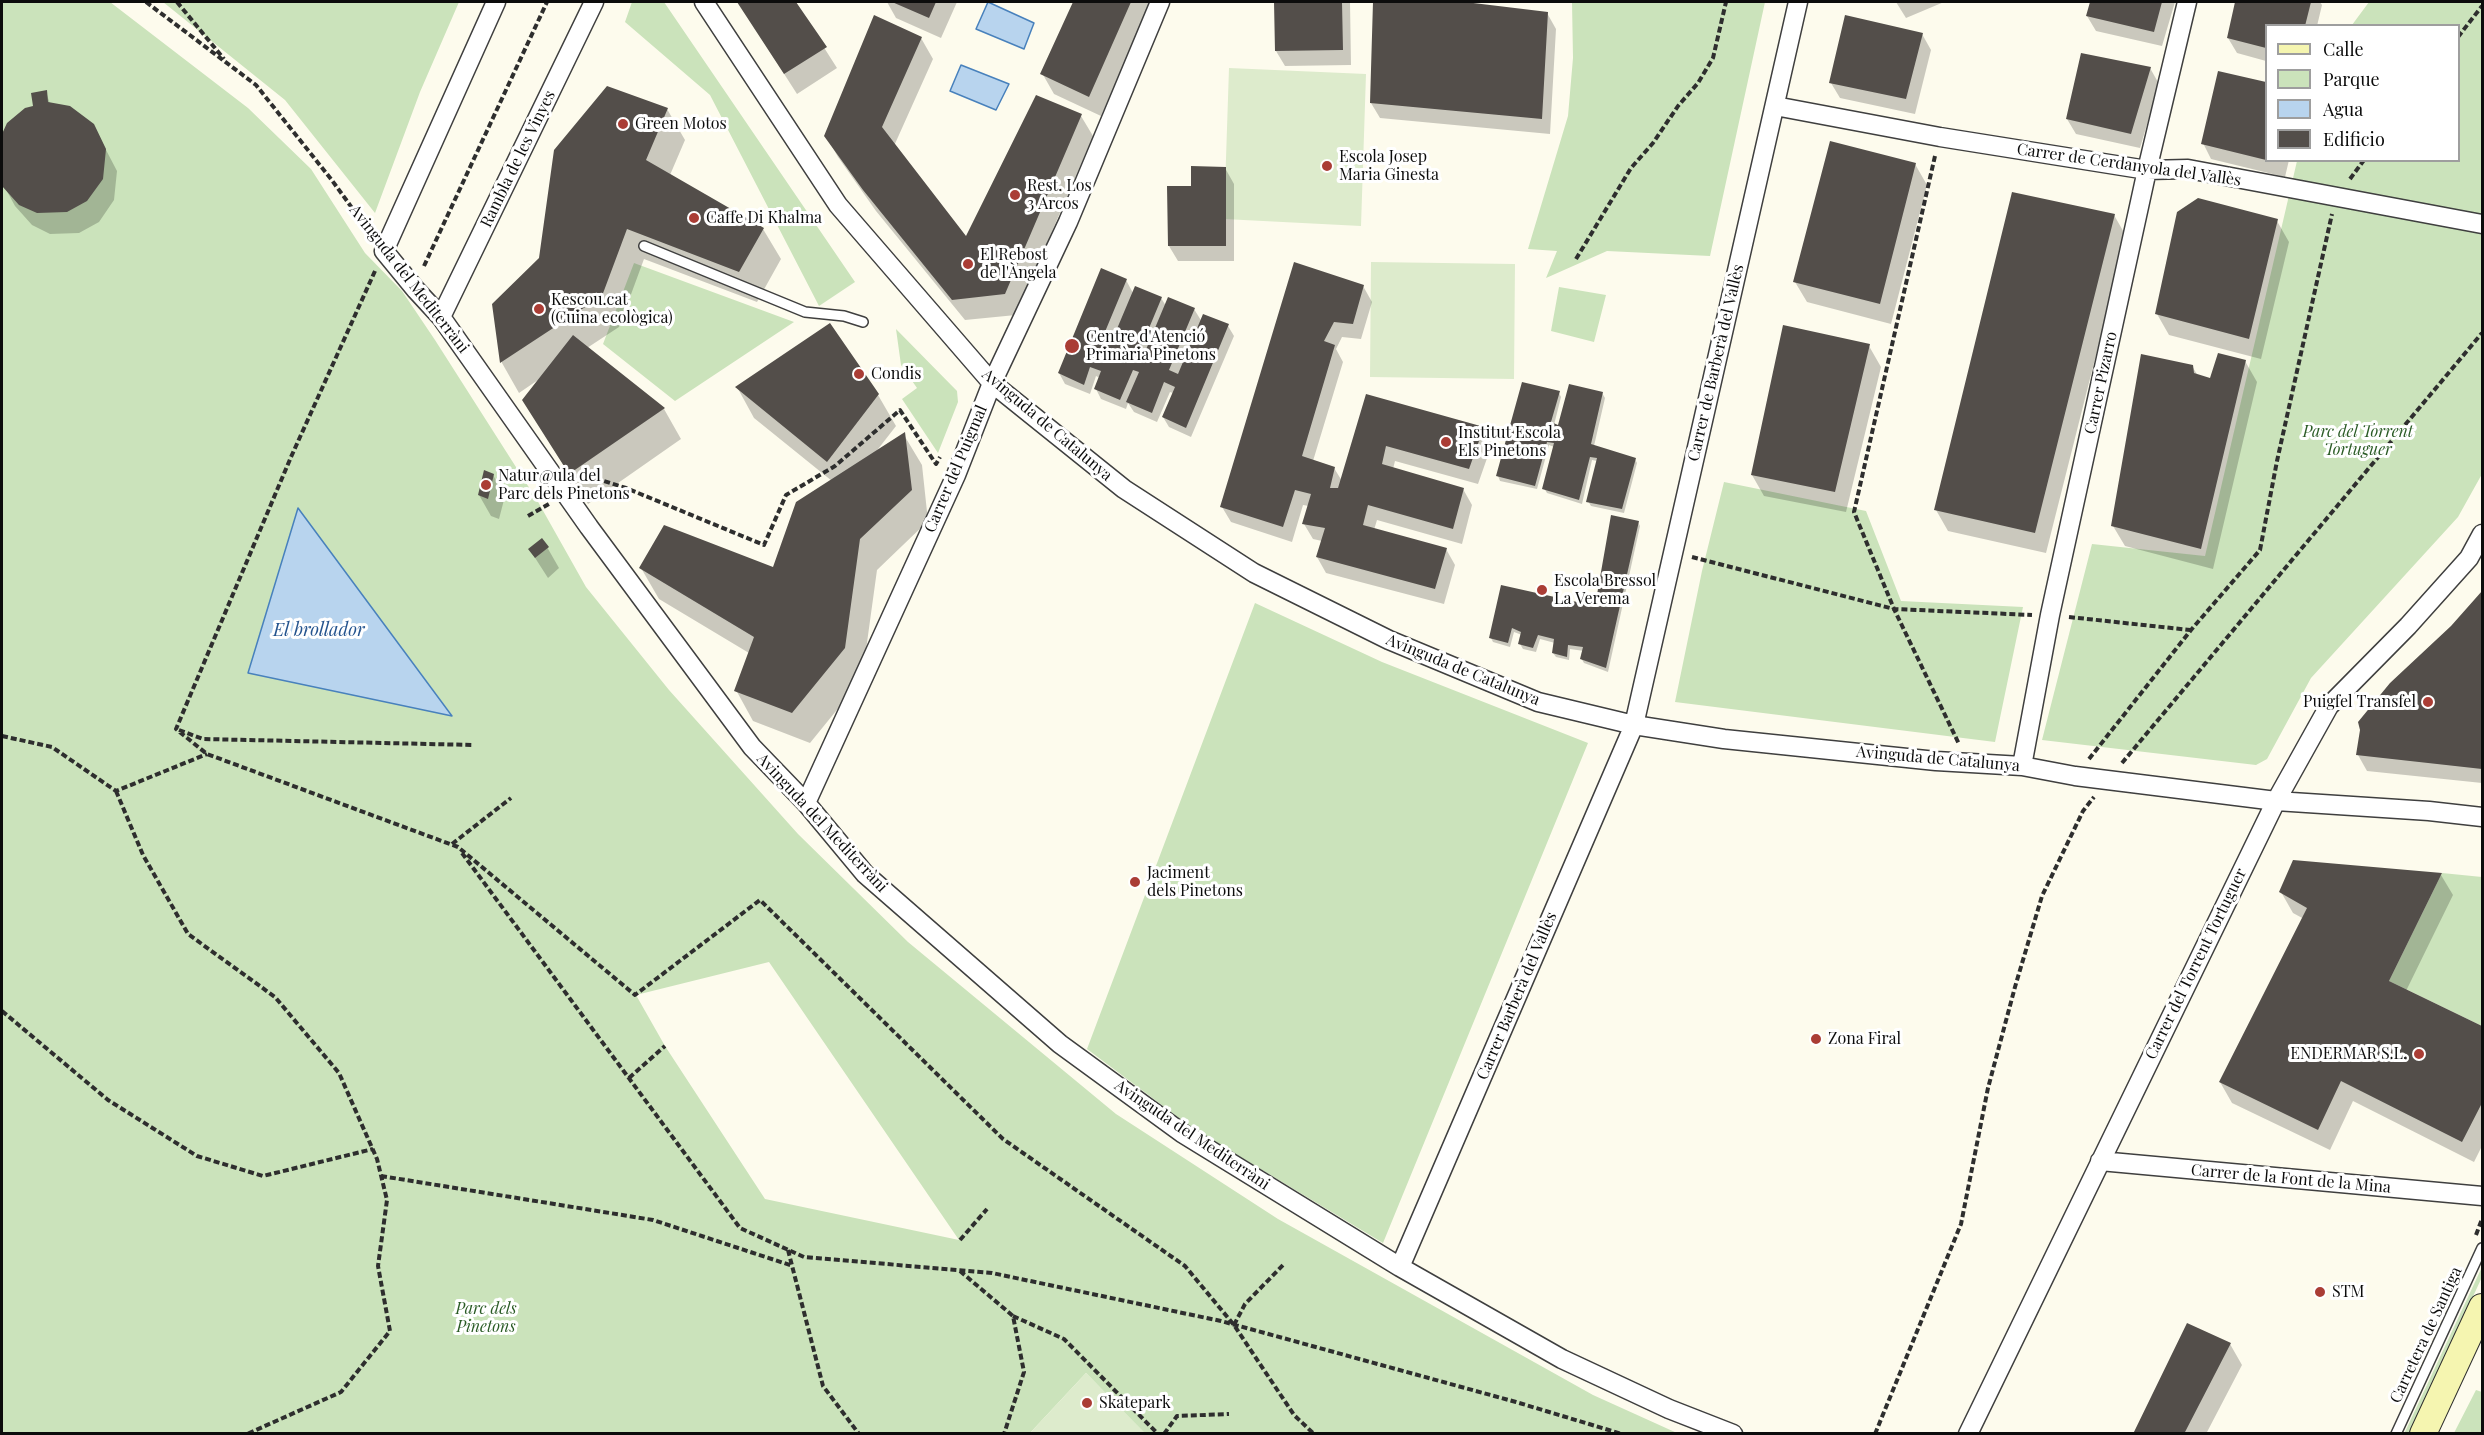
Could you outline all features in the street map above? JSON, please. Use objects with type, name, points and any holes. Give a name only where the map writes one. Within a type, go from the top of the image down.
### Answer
[{"type":"main road","points":[[2423,1434],[2482,1307]]},
{"type":"street","points":[[384,251],[496,2]]},
{"type":"street","name":"Rambla de les Vinyes","points":[[441,316],[594,2]]},
{"type":"street","name":"Avinguda de Catalunya","points":[[704,2],[838,205],[992,383],[1124,489],[1254,573],[1389,640],[1538,702],[1634,725],[1724,739],[1968,763],[2022,766],[2075,776],[2276,801],[2429,811],[2482,817]]},
{"type":"street","name":"Carrer del Puigmal","points":[[806,803],[956,475],[992,383],[1068,222],[1160,2]]},
{"type":"street","name":"Carrer de Barberà del Vallès","points":[[1634,725],[1798,2]]},
{"type":"street","name":"Carrer Pizarro","points":[[2022,766],[2050,615],[2147,170],[2187,2]]},
{"type":"street","name":"Carrer de Cerdanyola del Vallès","points":[[1775,106],[1940,137],[2147,170],[2188,169],[2482,224]]},
{"type":"street","name":"Avinguda del Mediterràni","points":[[384,251],[441,316],[589,527],[752,747],[806,803],[865,874],[1060,1044],[1182,1133],[1400,1267],[1562,1359],[1669,1408],[1733,1434]]},
{"type":"street","name":"Carrer del Torrent Tortuguer","points":[[1968,1434],[2276,801],[2329,706],[2408,626],[2461,566],[2482,534]]},
{"type":"street","name":"Carrer Barberà del Vallès","points":[[1400,1267],[1634,725]]},
{"type":"street","name":"Carrer de la Font de la Mina","points":[[2100,1161],[2482,1196]]},
{"type":"lane","points":[[644,246],[805,312],[844,316],[863,322]]},
{"type":"lane","name":"Carretera de Santiga","points":[[2397,1434],[2482,1248]]},
{"type":"path","name":"Avinguda del Mediterràni","points":[[146,2],[256,85],[332,179],[384,251]]},
{"type":"path","points":[[177,2],[230,66]]},
{"type":"path","points":[[424,266],[547,2]]},
{"type":"path","points":[[1576,259],[1631,168],[1653,143],[1698,83],[1713,58],[1726,2]]},
{"type":"path","points":[[2460,34],[2482,6]]},
{"type":"path","points":[[1940,137],[1854,512],[1894,609],[1968,763]]},
{"type":"path","points":[[2075,776],[2191,630],[2260,550],[2277,460],[2336,198]]},
{"type":"path","points":[[176,729],[291,457],[384,251]]},
{"type":"path","points":[[1875,1434],[1961,1224],[1989,1088],[2015,987],[2042,896],[2082,811],[2482,333]]},
{"type":"path","points":[[574,486],[588,476],[626,488],[764,545],[786,495],[836,466],[900,410],[936,464],[941,455]]},
{"type":"path","points":[[528,516],[549,504]]},
{"type":"path","points":[[1673,552],[1894,609],[2050,615],[2191,630]]},
{"type":"path","points":[[176,729],[203,738],[474,745]]},
{"type":"path","points":[[176,729],[207,754],[458,847],[635,995],[759,900],[1004,1139],[1185,1266],[1234,1325],[1294,1415],[1314,1434]]},
{"type":"path","points":[[2,736],[52,747],[116,791],[143,855],[188,934],[275,998],[339,1073],[372,1149],[387,1200],[378,1266],[390,1331],[341,1392],[247,1434]]},
{"type":"path","points":[[116,791],[207,754]]},
{"type":"path","points":[[451,844],[511,798]]},
{"type":"path","points":[[458,847],[740,1228],[804,1257],[992,1273],[1234,1325],[1516,1402],[1622,1434]]},
{"type":"path","points":[[2,1011],[108,1100],[197,1156],[263,1176],[372,1149]]},
{"type":"path","points":[[629,1078],[665,1046]]},
{"type":"path","points":[[381,1176],[653,1220],[793,1266]]},
{"type":"path","points":[[960,1240],[987,1209]]},
{"type":"path","points":[[788,1249],[823,1386],[859,1434]]},
{"type":"path","points":[[1234,1325],[1245,1304],[1285,1263]]},
{"type":"path","points":[[960,1270],[1013,1316],[1064,1339],[1158,1434]]},
{"type":"path","points":[[1004,1434],[1024,1372],[1013,1316]]},
{"type":"path","points":[[1164,1434],[1177,1416],[1229,1414]]},
{"type":"green space","name":"Parc dels Pinetons","points":[[2,2],[110,2],[248,108],[311,169],[365,253],[402,291],[435,340],[537,500],[586,587],[669,690],[798,834],[908,942],[1116,1114],[1278,1219],[1593,1395],[1677,1433],[1144,1433],[1086,1373],[1030,1433],[2,1433]],"holes":[[[298,509],[452,715],[249,673]],[[769,962],[959,1240],[765,1199],[665,1046],[636,995]]]},
{"type":"green space","points":[[163,2],[459,2],[420,92],[375,213],[285,100]]},
{"type":"green space","points":[[632,2],[664,2],[855,282],[819,306],[710,95],[625,22]]},
{"type":"green space","points":[[1572,2],[1765,2],[1710,256],[1607,251],[1546,278],[1557,251],[1528,249],[1568,116],[1573,58]]},
{"type":"green space","name":"Parc del Torrent Tortuguer","points":[[2369,2],[2482,2],[2482,474],[2458,517],[2311,678],[2267,759],[2256,765],[2042,740],[2092,544],[2205,556],[2297,162],[2460,162],[2460,24],[2353,24]]},
{"type":"green space","points":[[1229,68],[1366,74],[1361,226],[1224,219]]},
{"type":"green space","points":[[1371,262],[1515,264],[1514,379],[1370,377]]},
{"type":"green space","points":[[634,263],[794,322],[675,401],[603,344]]},
{"type":"green space","points":[[1559,287],[1606,295],[1594,342],[1551,331]]},
{"type":"green space","points":[[896,329],[957,391],[958,402],[938,453],[902,399],[917,388],[901,365]]},
{"type":"green space","points":[[1724,482],[1866,511],[1901,601],[2023,607],[1995,742],[1675,702],[1702,571]]},
{"type":"green space","points":[[1255,603],[1382,662],[1588,743],[1383,1243],[1191,1127],[1087,1049]]},
{"type":"green space","points":[[2442,873],[2482,877],[2482,1026],[2389,981]]},
{"type":"green space","points":[[2482,1267],[2482,1277],[2410,1433],[2404,1434]]},
{"type":"green space","name":"Skatepark","points":[[1086,1373],[1145,1433],[1030,1433]]},
{"type":"green space","points":[[2476,1390],[2482,1392],[2482,1433],[2454,1433]]},
{"type":"water","points":[[988,2],[1034,23],[1024,49],[976,29]]},
{"type":"water","points":[[961,65],[1009,84],[996,110],[950,91]]},
{"type":"water","name":"El brollador","points":[[298,508],[452,716],[248,673]]},
{"type":"building","points":[[737,2],[796,2],[827,47],[784,74]]},
{"type":"building","points":[[892,2],[936,2],[929,18]]},
{"type":"building","points":[[1073,2],[1131,2],[1089,97],[1040,74]]},
{"type":"building","points":[[1274,2],[1342,2],[1343,50],[1275,51]]},
{"type":"building","points":[[1373,2],[1465,2],[1548,12],[1542,119],[1370,103]]},
{"type":"building","points":[[2090,2],[2162,2],[2154,32],[2086,16]]},
{"type":"building","points":[[2235,2],[2311,2],[2306,24],[2265,24],[2265,48],[2227,38]]},
{"type":"building","points":[[874,15],[922,37],[882,127],[966,236],[1036,95],[1082,114],[1005,294],[952,300],[863,190],[824,136]]},
{"type":"building","points":[[1845,15],[1923,33],[1906,99],[1829,83]]},
{"type":"building","points":[[2081,53],[2151,67],[2131,134],[2066,119]]},
{"type":"building","points":[[2218,71],[2265,82],[2265,160],[2201,144]]},
{"type":"building","points":[[607,86],[668,108],[646,160],[764,228],[739,272],[627,229],[602,296],[500,363],[492,304],[539,258],[554,150]]},
{"type":"building","points":[[47,90],[48,102],[70,106],[94,124],[106,149],[103,179],[87,201],[67,212],[37,213],[19,205],[2,186],[2,134],[7,123],[25,108],[33,106],[31,93]]},
{"type":"building","points":[[1830,141],[1916,163],[1880,304],[1793,282]]},
{"type":"building","points":[[1191,166],[1226,167],[1226,246],[1168,246],[1167,186],[1191,186]]},
{"type":"building","points":[[2012,192],[2115,214],[2035,533],[1934,510]]},
{"type":"building","points":[[2198,198],[2278,219],[2249,339],[2155,314],[2177,212]]},
{"type":"building","points":[[1294,262],[1364,285],[1353,324],[1334,322],[1324,341],[1335,345],[1302,456],[1335,467],[1330,488],[1338,488],[1366,394],[1484,427],[1469,469],[1386,446],[1382,464],[1464,488],[1453,529],[1368,505],[1363,525],[1447,548],[1435,589],[1316,557],[1325,528],[1302,524],[1311,494],[1295,490],[1283,527],[1220,507]]},
{"type":"building","points":[[1101,268],[1127,279],[1102,339],[1111,343],[1135,286],[1162,297],[1137,357],[1142,359],[1168,297],[1195,308],[1169,370],[1178,374],[1203,314],[1229,324],[1186,428],[1162,417],[1175,387],[1164,382],[1152,413],[1126,402],[1139,372],[1133,370],[1120,400],[1094,389],[1101,371],[1090,367],[1084,385],[1058,373]]},
{"type":"building","points":[[830,323],[879,394],[827,462],[735,387]]},
{"type":"building","points":[[1783,325],[1870,344],[1835,492],[1751,475]]},
{"type":"building","points":[[573,335],[665,408],[569,474],[522,400]]},
{"type":"building","points":[[2218,353],[2246,360],[2201,549],[2111,526],[2141,354],[2193,365],[2194,373],[2210,378]]},
{"type":"building","points":[[1522,382],[1560,391],[1551,422],[1558,425],[1569,384],[1603,392],[1591,444],[1636,458],[1622,509],[1586,502],[1597,458],[1590,457],[1579,500],[1542,489],[1554,443],[1547,442],[1535,486],[1496,476]]},
{"type":"building","points":[[905,432],[912,490],[860,539],[845,648],[792,713],[734,691],[754,637],[639,568],[664,525],[773,567],[796,502]]},
{"type":"building","name":"Natur@ula del Parc dels Pinetons","points":[[484,470],[494,474],[488,499],[478,495]]},
{"type":"building","points":[[1611,515],[1639,521],[1606,668],[1580,659],[1583,647],[1568,645],[1567,657],[1552,653],[1554,639],[1538,635],[1533,648],[1518,644],[1521,632],[1512,628],[1508,643],[1489,638],[1501,585],[1595,606]]},
{"type":"building","points":[[542,538],[549,547],[535,558],[528,549]]},
{"type":"building","name":"Puigfel Transfel","points":[[2482,591],[2482,769],[2356,755],[2360,730],[2358,722],[2390,683],[2451,626]]},
{"type":"building","points":[[2293,860],[2442,873],[2389,981],[2482,1026],[2482,1103],[2462,1142],[2341,1081],[2318,1130],[2219,1082],[2307,908],[2279,892]]},
{"type":"building","points":[[2187,1323],[2231,1343],[2184,1434],[2133,1434]]},
{"type":"place","name":"Green Motos","points":[[623,124]]},
{"type":"place","name":"Escola Josep Maria Ginesta","points":[[1327,166]]},
{"type":"place","name":"Rest. Los 3 Arcos","points":[[1015,195]]},
{"type":"place","name":"Caffe Di Khalma","points":[[694,218]]},
{"type":"place","name":"El Rebost de l'Àngela","points":[[968,264]]},
{"type":"place","name":"Kescou.cat (Cuina ecològica)","points":[[539,309]]},
{"type":"place","name":"Centre d'Atenció Primària Pinetons","points":[[1072,346]]},
{"type":"place","name":"Condis","points":[[859,374]]},
{"type":"place","name":"Institut Escola Els Pinetons","points":[[1446,442]]},
{"type":"place","name":"Natur@ula del Parc dels Pinetons","points":[[486,485]]},
{"type":"place","name":"Escola Bressol La Verema","points":[[1542,590]]},
{"type":"place","name":"Puigfel Transfel","points":[[2428,702]]},
{"type":"place","name":"Jaciment dels Pinetons","points":[[1135,882]]},
{"type":"place","name":"Zona Firal","points":[[1816,1039]]},
{"type":"place","name":"ENDERMAR S.L.","points":[[2419,1054]]},
{"type":"place","name":"STM","points":[[2320,1292]]},
{"type":"place","name":"Skatepark","points":[[1087,1403]]}]
